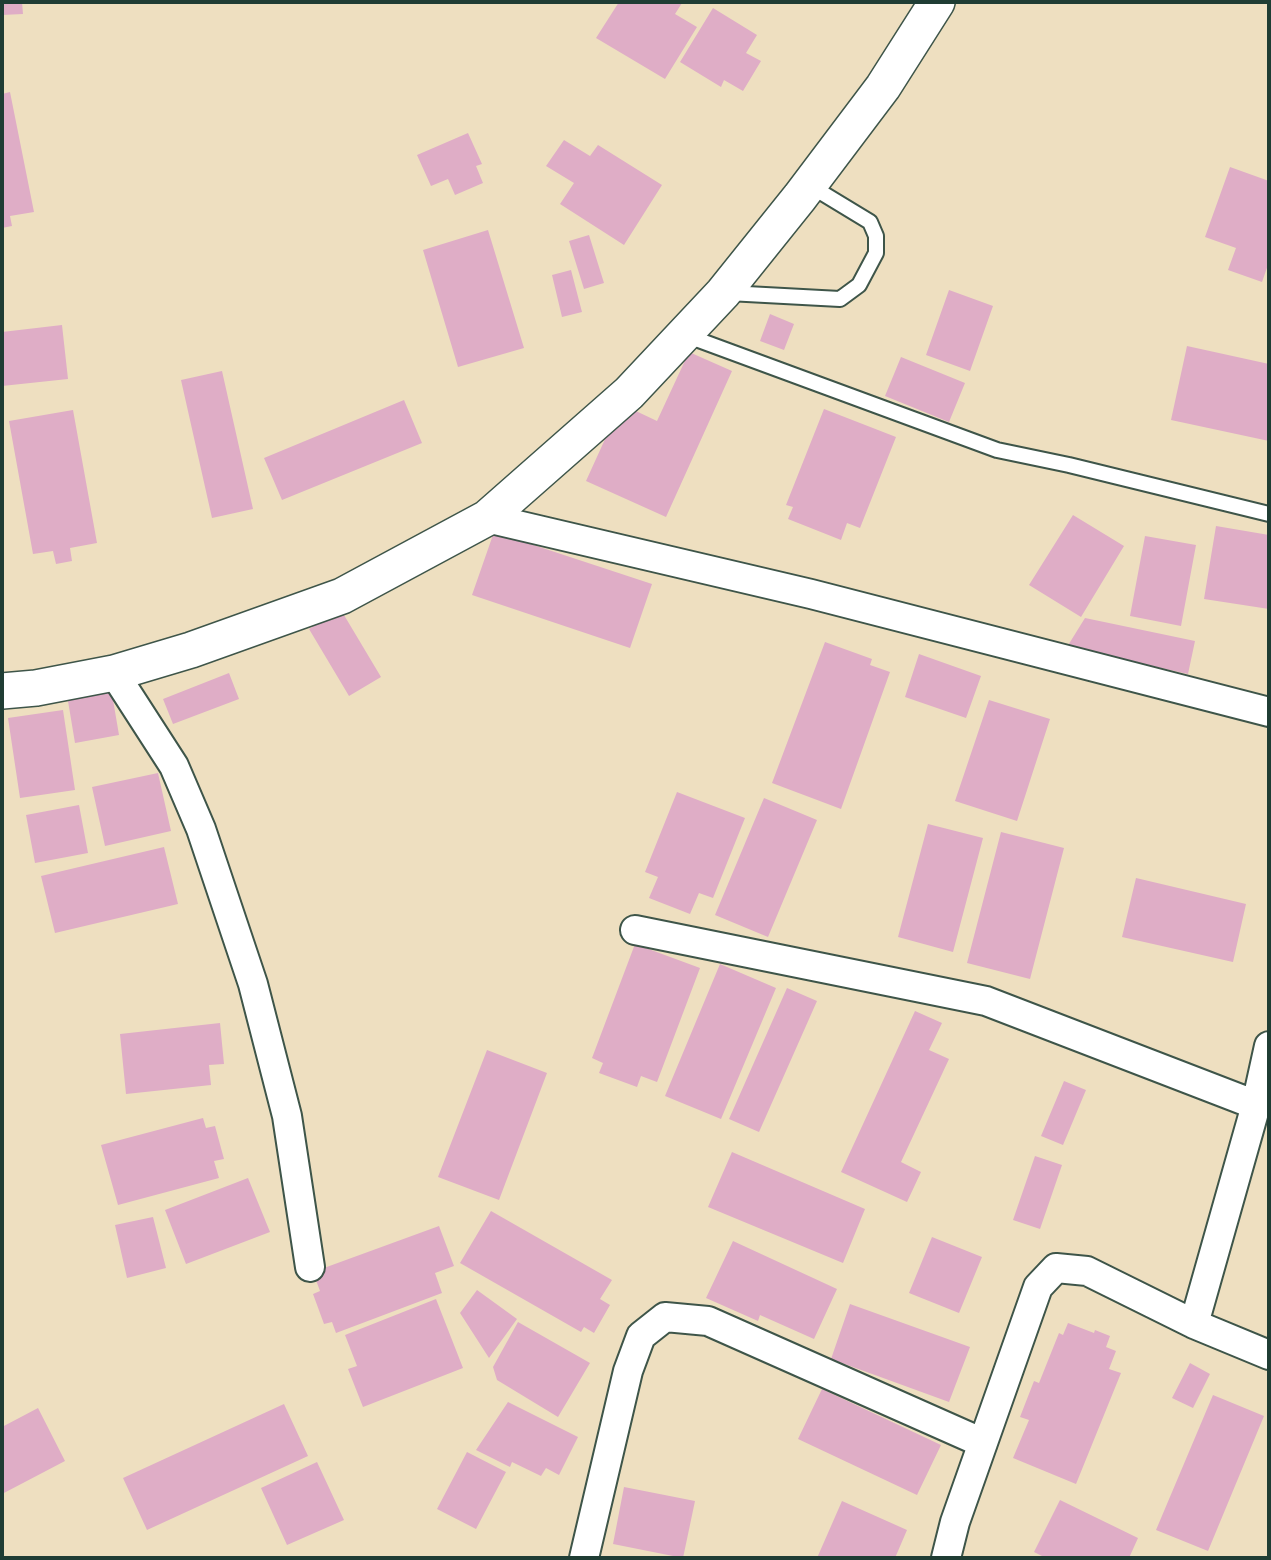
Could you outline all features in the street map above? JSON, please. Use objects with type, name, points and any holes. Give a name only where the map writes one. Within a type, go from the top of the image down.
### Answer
[{"type":"street","points":[[2,691],[36,688],[114,673],[191,650],[342,596],[487,519],[629,393],[723,293],[883,87],[937,2]]},
{"type":"street","points":[[487,519],[811,594],[1269,712]]},
{"type":"street","points":[[114,673],[174,766],[201,829],[253,984],[287,1116],[310,1267]]},
{"type":"street","points":[[635,930],[986,1001],[1256,1105]]},
{"type":"street","points":[[1194,1324],[1256,1105],[1269,1046]]},
{"type":"street","points":[[946,1558],[955,1522],[1038,1287],[1056,1268],[1087,1272],[1194,1324],[1269,1355]]},
{"type":"street","points":[[584,1558],[628,1371],[641,1336],[665,1317],[708,1321],[983,1443]]},
{"type":"lane","points":[[723,293],[840,299],[859,285],[876,253],[876,236],[870,222],[809,185]]},
{"type":"lane","points":[[684,335],[997,450],[1269,514]]},
{"type":"building","points":[[2,2],[22,2],[23,14],[2,15]]},
{"type":"building","points":[[619,2],[680,2],[682,3],[675,14],[697,27],[665,79],[596,38]]},
{"type":"building","points":[[713,8],[757,35],[746,53],[761,61],[743,91],[724,80],[721,87],[680,62]]},
{"type":"building","points":[[10,92],[34,212],[10,216],[12,226],[2,228],[2,94]]},
{"type":"building","points":[[468,133],[482,164],[476,166],[483,183],[455,195],[448,179],[431,186],[417,155]]},
{"type":"building","points":[[564,140],[590,156],[598,145],[662,185],[624,245],[560,204],[574,183],[546,166]]},
{"type":"building","points":[[1230,167],[1269,181],[1269,262],[1262,282],[1228,270],[1236,248],[1205,237]]},
{"type":"building","points":[[488,230],[524,348],[458,367],[423,250]]},
{"type":"building","points":[[589,235],[604,283],[584,289],[569,241]]},
{"type":"building","points":[[571,270],[582,312],[562,317],[552,275]]},
{"type":"building","points":[[949,290],[993,306],[970,371],[926,355]]},
{"type":"building","points":[[770,314],[794,324],[784,350],[760,341]]},
{"type":"building","points":[[62,325],[68,379],[2,386],[2,332]]},
{"type":"building","points":[[1187,346],[1269,364],[1269,441],[1171,420]]},
{"type":"building","points":[[689,352],[732,371],[666,517],[586,481],[621,404],[657,421]]},
{"type":"building","points":[[901,357],[965,383],[949,422],[885,396]]},
{"type":"building","points":[[222,371],[253,509],[212,518],[181,380]]},
{"type":"building","points":[[404,400],[422,443],[282,500],[264,458]]},
{"type":"building","points":[[824,409],[896,437],[860,528],[847,523],[841,540],[788,519],[793,507],[786,505]]},
{"type":"building","points":[[73,410],[97,543],[70,548],[72,561],[56,564],[53,551],[33,554],[9,421]]},
{"type":"building","points":[[1073,515],[1124,546],[1081,617],[1029,585]]},
{"type":"building","points":[[1216,526],[1269,535],[1269,609],[1204,599]]},
{"type":"building","points":[[494,532],[652,584],[630,648],[472,595]]},
{"type":"building","points":[[1145,536],[1196,545],[1181,626],[1130,616]]},
{"type":"building","points":[[341,610],[381,677],[349,696],[309,629]]},
{"type":"building","points":[[1085,618],[1195,641],[1188,674],[1067,647]]},
{"type":"building","points":[[825,642],[872,659],[870,665],[890,672],[841,809],[772,783]]},
{"type":"building","points":[[919,654],[981,676],[966,718],[905,697]]},
{"type":"building","points":[[229,673],[239,699],[173,724],[163,699]]},
{"type":"building","points":[[111,688],[119,735],[75,743],[67,695]]},
{"type":"building","points":[[989,700],[1050,719],[1017,821],[955,801]]},
{"type":"building","points":[[63,710],[75,790],[20,798],[8,718]]},
{"type":"building","points":[[158,773],[171,831],[105,846],[92,787]]},
{"type":"building","points":[[677,792],[745,818],[713,898],[699,893],[690,914],[649,898],[658,877],[645,872]]},
{"type":"building","points":[[764,798],[817,820],[768,937],[715,915]]},
{"type":"building","points":[[79,805],[88,853],[35,863],[26,815]]},
{"type":"building","points":[[928,824],[983,838],[953,952],[898,937]]},
{"type":"building","points":[[1001,832],[1064,848],[1030,979],[967,963]]},
{"type":"building","points":[[164,847],[178,904],[55,933],[41,876]]},
{"type":"building","points":[[1136,878],[1246,904],[1233,962],[1122,937]]},
{"type":"building","points":[[635,944],[700,968],[657,1082],[641,1076],[637,1087],[599,1073],[603,1063],[592,1058]]},
{"type":"building","points":[[720,964],[776,988],[721,1119],[665,1096]]},
{"type":"building","points":[[787,988],[817,1001],[759,1132],[729,1119]]},
{"type":"building","points":[[915,1011],[942,1023],[929,1050],[949,1059],[901,1162],[921,1172],[907,1202],[841,1172]]},
{"type":"building","points":[[220,1023],[224,1064],[209,1065],[211,1085],[126,1094],[120,1034]]},
{"type":"building","points":[[487,1050],[547,1073],[499,1200],[438,1177]]},
{"type":"building","points":[[1064,1081],[1086,1090],[1063,1145],[1041,1136]]},
{"type":"building","points":[[203,1118],[206,1128],[215,1126],[224,1159],[214,1161],[219,1178],[118,1205],[101,1145]]},
{"type":"building","points":[[732,1152],[865,1209],[843,1263],[708,1207]]},
{"type":"building","points":[[1035,1156],[1062,1165],[1040,1229],[1013,1220]]},
{"type":"building","points":[[248,1178],[270,1232],[186,1264],[165,1210]]},
{"type":"building","points":[[491,1211],[612,1280],[600,1299],[610,1305],[594,1333],[584,1327],[581,1332],[460,1263]]},
{"type":"building","points":[[153,1217],[166,1268],[127,1278],[115,1225]]},
{"type":"building","points":[[439,1226],[454,1266],[435,1273],[442,1293],[336,1333],[332,1322],[324,1324],[313,1294],[320,1291],[313,1272]]},
{"type":"building","points":[[932,1237],[982,1257],[959,1313],[909,1293]]},
{"type":"building","points":[[733,1241],[837,1289],[814,1339],[760,1315],[758,1321],[706,1298]]},
{"type":"building","points":[[477,1290],[517,1319],[489,1358],[460,1313]]},
{"type":"building","points":[[436,1299],[463,1368],[363,1407],[348,1369],[357,1366],[345,1335]]},
{"type":"building","points":[[850,1304],[970,1347],[949,1402],[831,1359]]},
{"type":"building","points":[[518,1322],[590,1363],[558,1417],[497,1380],[493,1367]]},
{"type":"building","points":[[1068,1323],[1110,1336],[1106,1347],[1116,1351],[1109,1369],[1121,1373],[1076,1484],[1013,1458],[1029,1420],[1020,1417],[1034,1381],[1039,1383],[1059,1333],[1063,1335]]},
{"type":"building","points":[[1190,1363],[1210,1374],[1193,1408],[1172,1398]]},
{"type":"building","points":[[822,1389],[941,1445],[917,1495],[798,1439]]},
{"type":"building","points":[[1213,1395],[1264,1416],[1208,1551],[1156,1530]]},
{"type":"building","points":[[508,1402],[578,1437],[559,1475],[546,1468],[541,1476],[512,1462],[510,1467],[476,1450]]},
{"type":"building","points":[[284,1404],[308,1456],[147,1530],[123,1478]]},
{"type":"building","points":[[38,1408],[65,1461],[2,1494],[2,1427]]},
{"type":"building","points":[[467,1452],[506,1472],[476,1529],[437,1509]]},
{"type":"building","points":[[317,1462],[344,1520],[287,1545],[261,1488]]},
{"type":"building","points":[[624,1487],[695,1501],[683,1558],[613,1544]]},
{"type":"building","points":[[1060,1500],[1138,1538],[1129,1558],[1046,1558],[1034,1552]]},
{"type":"building","points":[[842,1501],[907,1530],[895,1558],[817,1558]]}]
